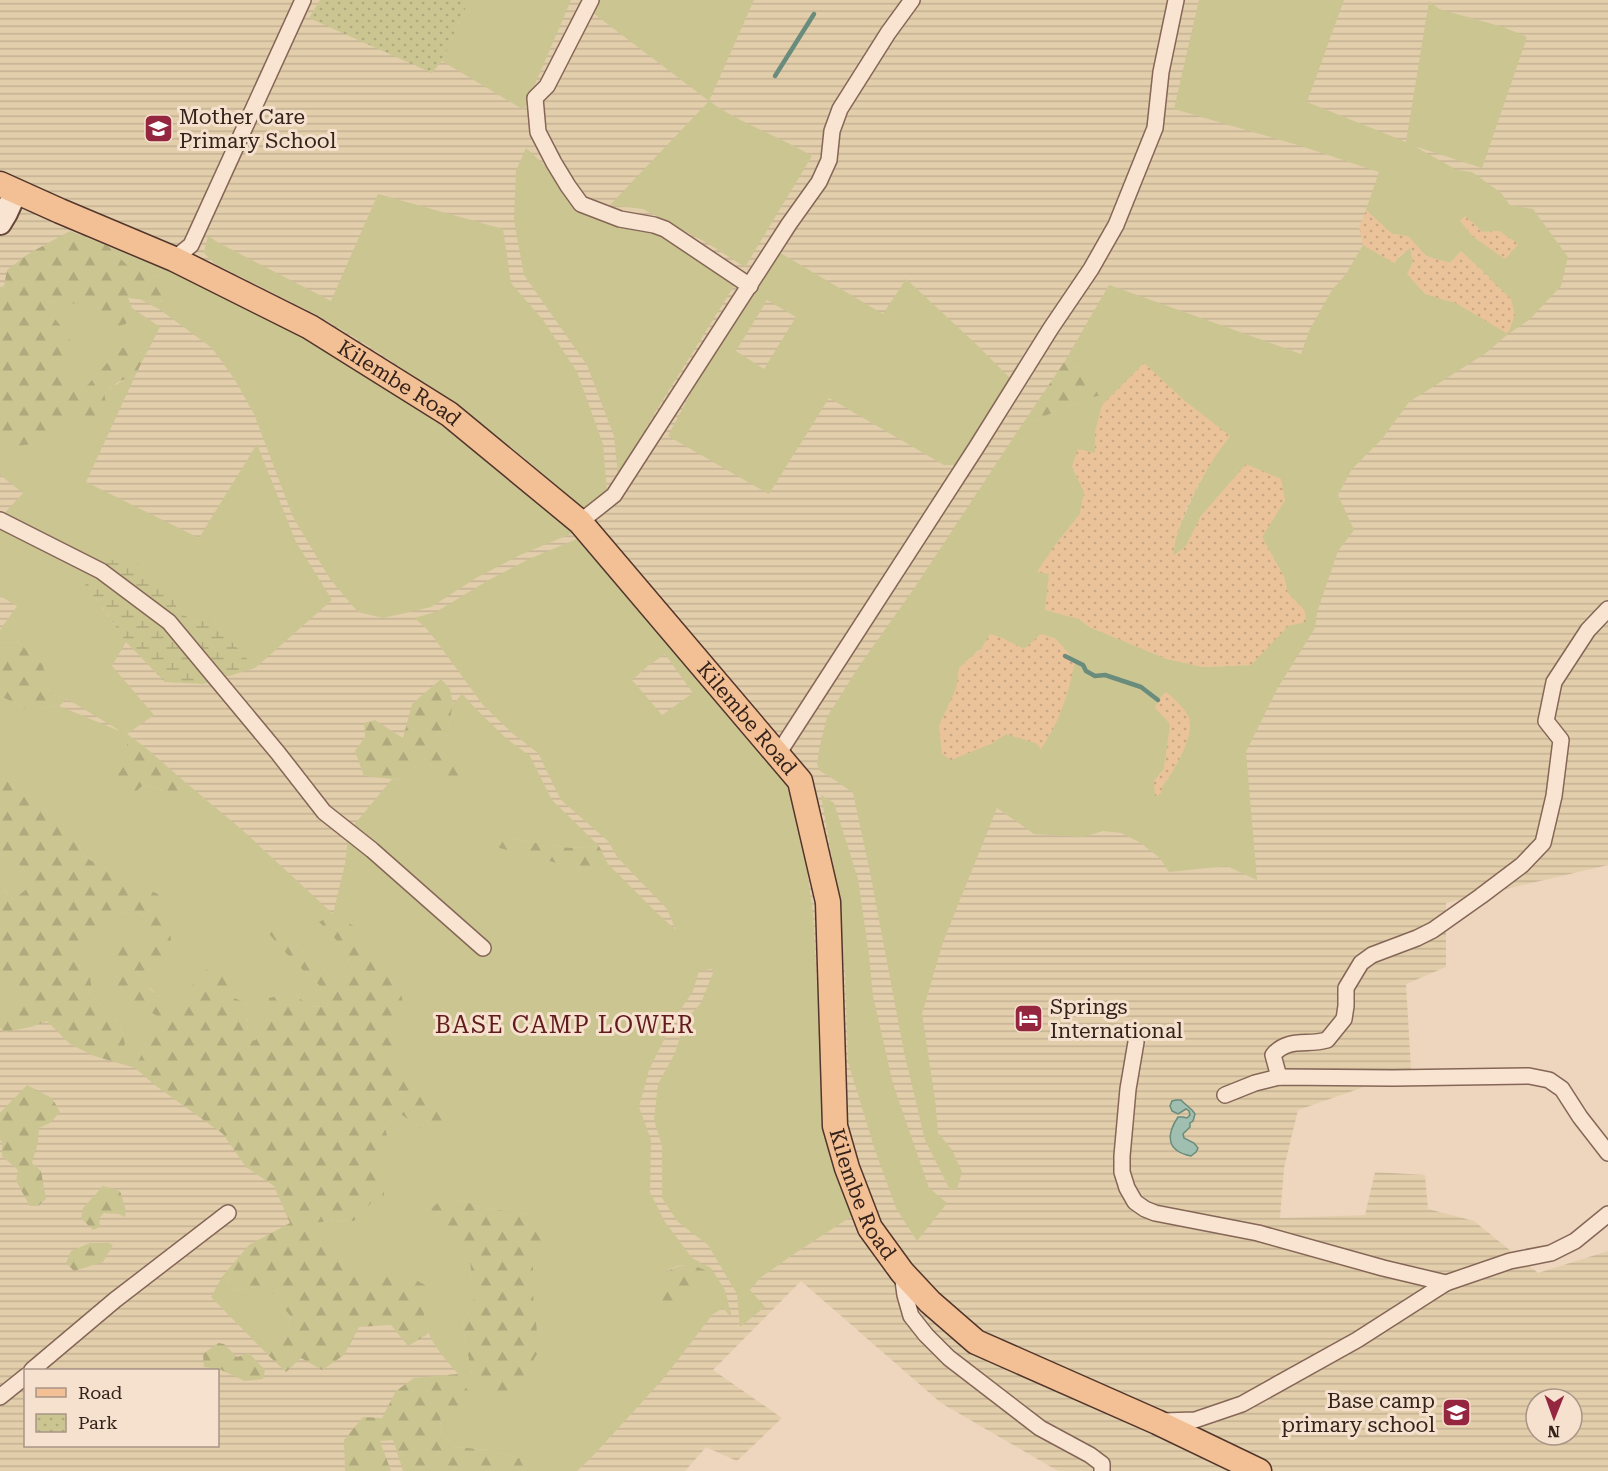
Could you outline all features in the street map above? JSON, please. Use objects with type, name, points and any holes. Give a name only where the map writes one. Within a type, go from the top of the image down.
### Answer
[{"type":"main road","name":"Kilembe Road","points":[[8,187],[174,259],[310,327],[449,414],[580,522],[800,781],[828,902],[835,1125],[847,1168],[870,1228],[902,1272],[930,1302],[976,1342],[1157,1422],[1259,1471]]},
{"type":"street","points":[[174,259],[191,245],[303,0]]},
{"type":"street","points":[[591,0],[547,86],[535,98],[538,132],[554,163],[581,204],[620,219],[665,229],[750,286]]},
{"type":"street","points":[[580,522],[614,495],[789,224],[819,182],[829,160],[832,131],[840,109],[888,33],[912,0]]},
{"type":"street","points":[[778,754],[1091,269],[1116,225],[1155,128],[1161,72],[1176,0]]},
{"type":"street","points":[[0,223],[6,213],[8,187]]},
{"type":"street","points":[[0,520],[101,571],[169,622],[258,728],[324,812],[380,857],[483,948]]},
{"type":"street","points":[[1279,1077],[1273,1055],[1278,1049],[1285,1045],[1327,1040],[1344,1019],[1346,988],[1360,963],[1372,955],[1433,930],[1522,865],[1543,843],[1554,796],[1561,740],[1546,721],[1554,682],[1588,630],[1608,609]]},
{"type":"street","points":[[1136,1042],[1128,1089],[1122,1172],[1135,1202],[1144,1209],[1258,1233],[1446,1283]]},
{"type":"street","points":[[1225,1095],[1255,1083],[1279,1077],[1529,1076],[1549,1080],[1562,1089],[1608,1153]]},
{"type":"street","points":[[34,1369],[115,1300],[228,1213]]},
{"type":"street","points":[[1157,1422],[1195,1419],[1242,1404],[1357,1340],[1446,1283],[1510,1261],[1551,1253],[1575,1241],[1608,1214]]},
{"type":"street","points":[[902,1272],[911,1316],[949,1358],[1040,1428],[1090,1455],[1102,1464],[1102,1471]]},
{"type":"street","points":[[0,1397],[24,1378]]},
{"type":"shaded area","points":[[0,0],[1608,0],[1608,865],[1446,903],[1446,967],[1406,984],[1412,1086],[1364,1087],[1298,1110],[1284,1168],[1280,1218],[1365,1215],[1375,1172],[1425,1175],[1428,1209],[1474,1221],[1538,1273],[1608,1251],[1608,1471],[1058,1471],[941,1403],[801,1281],[713,1370],[782,1418],[737,1461],[706,1447],[685,1471],[0,1471]]},
{"type":"shaded area","points":[[1181,1100],[1195,1114],[1190,1127],[1183,1134],[1184,1138],[1198,1148],[1191,1156],[1177,1150],[1171,1141],[1171,1130],[1178,1117],[1187,1118],[1190,1115],[1186,1109],[1178,1114],[1172,1111],[1170,1106],[1172,1101]]},
{"type":"green space","points":[[320,0],[469,0],[442,61],[432,73],[309,18]]},
{"type":"green space","points":[[469,0],[571,0],[524,110],[442,61]]},
{"type":"green space","points":[[599,0],[754,0],[709,101],[593,13]]},
{"type":"green space","points":[[1199,0],[1344,0],[1307,102],[1406,142],[1429,1],[1439,9],[1503,27],[1527,37],[1482,168],[1414,146],[1457,170],[1472,172],[1501,193],[1510,205],[1533,209],[1568,257],[1561,286],[1529,320],[1486,353],[1409,402],[1382,439],[1352,469],[1338,495],[1354,530],[1338,551],[1317,612],[1315,628],[1277,689],[1246,752],[1257,880],[1227,866],[1169,872],[1160,858],[1139,842],[1121,833],[1103,831],[1083,837],[1034,834],[997,808],[943,942],[922,1014],[938,1133],[952,1150],[962,1172],[957,1189],[950,1190],[925,1140],[904,1052],[853,793],[820,771],[817,764],[827,717],[858,668],[915,587],[1021,426],[1105,393],[1089,373],[1065,361],[1109,285],[1301,354],[1310,329],[1332,290],[1346,274],[1363,245],[1394,263],[1410,247],[1425,294],[1456,303],[1508,333],[1489,277],[1461,251],[1450,263],[1426,256],[1408,236],[1392,234],[1366,210],[1379,172],[1301,146],[1174,109]],"holes":[[[1465,216],[1483,232],[1499,231],[1518,244],[1505,259]],[[1186,402],[1230,436],[1214,457],[1195,492],[1176,535],[1173,557],[1186,546],[1201,516],[1285,500],[1262,537],[1284,577],[1288,593],[1305,611],[1251,665],[1203,667],[1167,659],[1089,627],[1079,619],[1045,610],[1052,549],[1080,514],[1084,492],[1072,467],[1078,450],[1096,453],[1095,432]],[[1041,634],[1056,639],[1075,661],[1036,743],[1006,734],[991,744],[939,726],[956,689],[959,668],[981,648],[1000,637],[1024,649]],[[1167,720],[1189,733],[1170,776],[1162,786],[1154,781],[1164,769],[1170,726]]]},
{"type":"green space","points":[[709,101],[812,156],[745,267],[707,243],[643,209],[610,205]]},
{"type":"green space","points":[[526,148],[564,183],[588,210],[649,226],[737,281],[618,475],[614,436],[587,365],[524,275],[514,220],[516,171]]},
{"type":"green space","points":[[378,194],[503,229],[511,283],[543,320],[577,372],[603,444],[607,491],[585,510],[573,504],[523,457],[461,407],[321,317],[215,264],[204,253],[208,236],[331,301]]},
{"type":"green space","points":[[70,231],[108,246],[127,265],[165,279],[167,291],[160,302],[128,298],[132,308],[126,324],[106,329],[81,304],[48,301],[46,308],[65,331],[75,350],[71,362],[56,360],[51,369],[74,388],[85,388],[121,347],[146,354],[136,374],[118,382],[104,393],[109,417],[90,427],[64,418],[45,442],[12,447],[0,444],[0,287],[4,286],[7,270],[28,254]]},
{"type":"green space","points":[[108,246],[204,285],[273,323],[316,341],[439,424],[549,510],[573,533],[520,555],[476,578],[431,607],[383,618],[358,612],[330,579],[293,517],[254,414],[235,380],[212,348],[159,309],[141,300],[161,302],[165,279],[127,265]]},
{"type":"green space","points":[[777,251],[883,314],[906,279],[1019,387],[957,465],[944,465],[829,398],[769,494],[668,436],[718,342]],"holes":[[[767,300],[796,317],[764,369],[736,351]]]},
{"type":"green space","points":[[48,301],[81,304],[126,324],[132,308],[160,327],[146,354],[121,347],[85,388],[74,389],[51,369],[55,360],[46,308]]},
{"type":"green space","points":[[1065,361],[1089,373],[1106,393],[1021,426]]},
{"type":"green space","points":[[136,374],[86,482],[199,538],[257,444],[296,542],[332,600],[255,668],[211,618],[196,623],[187,617],[176,606],[181,592],[172,593],[139,565],[85,585],[126,642],[112,666],[154,715],[127,734],[127,761],[143,785],[176,793],[185,782],[241,829],[333,914],[345,864],[349,831],[392,779],[401,780],[424,758],[446,779],[445,743],[453,704],[462,694],[507,739],[530,756],[552,800],[599,846],[570,848],[495,834],[477,842],[584,870],[608,864],[676,930],[667,909],[618,858],[608,841],[561,800],[538,753],[512,733],[483,705],[434,638],[414,618],[436,612],[529,559],[577,539],[712,676],[761,739],[792,794],[803,842],[813,914],[821,1061],[834,1114],[870,1204],[760,1278],[750,1290],[765,1307],[740,1327],[737,1294],[708,1245],[678,1222],[662,1198],[662,1146],[654,1120],[658,1084],[675,1053],[685,1021],[701,1003],[713,973],[712,969],[699,971],[693,991],[675,1018],[649,1070],[639,1107],[651,1140],[650,1192],[665,1222],[692,1258],[711,1268],[725,1290],[732,1318],[723,1308],[712,1315],[663,1379],[577,1471],[526,1471],[519,1458],[489,1450],[457,1447],[440,1434],[441,1413],[458,1374],[431,1339],[428,1331],[424,1310],[425,1285],[368,1279],[348,1257],[315,1244],[315,1223],[335,1220],[354,1221],[372,1202],[370,1169],[387,1135],[383,1121],[396,1111],[421,1128],[445,1099],[404,1074],[383,1030],[400,991],[383,970],[319,922],[341,945],[352,967],[340,994],[321,964],[272,925],[294,962],[319,985],[328,1007],[309,1006],[292,992],[270,998],[267,1020],[256,1040],[248,1041],[247,1004],[233,997],[206,971],[173,1009],[149,987],[172,948],[158,894],[86,858],[68,828],[0,776],[0,696],[27,709],[59,706],[122,732],[67,699],[49,693],[43,665],[18,642],[0,643],[0,630],[17,606],[0,596],[0,518],[23,493],[0,475],[0,444],[12,447]],"holes":[[[665,654],[693,693],[662,715],[632,680]],[[446,1196],[484,1208],[527,1214],[543,1238],[533,1259],[533,1295],[505,1397],[472,1375],[462,1324],[474,1299],[470,1260]],[[690,1264],[701,1284],[681,1297],[666,1271]]]},
{"type":"green space","points":[[100,558],[139,565],[172,592],[181,592],[176,606],[196,623],[211,618],[255,668],[203,684],[165,682],[126,642],[85,585]]},
{"type":"green space","points":[[18,642],[43,665],[49,693],[67,699],[59,706],[27,709],[0,696],[0,643]]},
{"type":"green space","points":[[441,679],[450,689],[453,704],[445,743],[456,753],[464,776],[446,779],[424,758],[401,780],[364,776],[355,751],[365,737],[364,723],[375,720],[403,738],[412,704]]},
{"type":"green space","points":[[127,734],[185,782],[176,793],[143,785],[128,799],[110,787],[127,761]]},
{"type":"green space","points":[[0,776],[68,828],[86,858],[158,894],[169,925],[172,948],[149,988],[173,1008],[206,970],[221,975],[231,983],[233,997],[247,1004],[248,1041],[256,1040],[267,1020],[269,998],[292,992],[309,1006],[328,1007],[319,985],[294,962],[262,926],[272,925],[321,964],[340,994],[352,967],[341,945],[319,922],[334,914],[357,928],[383,970],[400,991],[403,1002],[383,1030],[404,1074],[446,1099],[448,1116],[438,1128],[421,1128],[396,1111],[383,1121],[387,1135],[370,1169],[384,1183],[384,1200],[372,1202],[354,1221],[335,1220],[315,1223],[315,1244],[348,1257],[368,1279],[393,1268],[425,1285],[424,1314],[428,1334],[408,1346],[391,1325],[359,1327],[344,1355],[322,1370],[301,1358],[286,1372],[269,1356],[269,1344],[286,1337],[291,1317],[266,1285],[236,1291],[222,1277],[249,1245],[290,1223],[274,1186],[246,1167],[223,1134],[156,1086],[135,1068],[160,1018],[149,1011],[110,998],[116,976],[113,952],[120,943],[135,950],[153,945],[145,916],[134,911],[118,913],[91,939],[68,954],[90,977],[93,997],[120,1024],[125,1044],[115,1062],[94,1056],[70,1044],[47,1021],[5,1032],[0,1028],[0,1008],[12,1010],[26,1002],[15,988],[0,983],[0,887],[13,900],[30,886],[23,867],[0,854]]},
{"type":"green space","points":[[821,795],[834,803],[858,879],[873,996],[893,1084],[929,1188],[947,1203],[917,1241],[896,1208],[875,1150],[848,1062],[845,972],[833,863]]},
{"type":"green space","points":[[495,834],[570,848],[599,846],[608,864],[584,870],[476,842]]},
{"type":"green space","points":[[0,854],[23,867],[30,886],[13,900],[0,887]]},
{"type":"green space","points":[[134,911],[145,916],[154,945],[113,952],[116,976],[111,998],[149,1011],[161,1018],[135,1068],[115,1062],[125,1044],[120,1024],[93,997],[90,977],[68,954],[91,939],[118,913]]},
{"type":"green space","points":[[0,983],[15,988],[27,1002],[12,1010],[0,1008]]},
{"type":"green space","points":[[27,1085],[52,1098],[60,1112],[50,1123],[39,1128],[32,1163],[41,1171],[46,1199],[38,1206],[30,1206],[16,1181],[18,1170],[2,1156],[0,1140],[0,1113]]},
{"type":"green space","points":[[103,1186],[120,1191],[126,1211],[125,1217],[119,1214],[104,1213],[99,1218],[100,1227],[93,1230],[81,1218],[83,1208]]},
{"type":"green space","points":[[446,1196],[484,1208],[527,1214],[544,1238],[533,1260],[533,1295],[539,1351],[520,1381],[505,1397],[472,1375],[462,1324],[474,1299],[470,1261],[442,1231],[428,1211]]},
{"type":"green space","points":[[90,1243],[113,1245],[103,1262],[74,1271],[66,1263],[71,1251]]},
{"type":"green space","points":[[690,1264],[707,1271],[701,1284],[681,1297],[667,1314],[650,1298],[665,1274],[674,1268]]},
{"type":"green space","points":[[222,1277],[236,1291],[266,1285],[291,1317],[286,1337],[269,1344],[269,1356],[211,1297]]},
{"type":"green space","points":[[218,1343],[224,1344],[237,1357],[249,1353],[265,1370],[263,1379],[245,1381],[219,1369],[204,1367],[203,1354]]},
{"type":"green space","points":[[458,1374],[474,1401],[464,1413],[441,1413],[440,1434],[457,1447],[489,1450],[519,1458],[526,1471],[403,1471],[393,1440],[380,1441],[391,1471],[345,1471],[344,1440],[363,1417],[382,1418],[396,1391],[414,1378]]},
{"type":"sand","points":[[1366,210],[1392,234],[1408,236],[1426,256],[1450,263],[1461,251],[1511,299],[1515,315],[1508,334],[1456,303],[1425,294],[1407,274],[1413,262],[1410,248],[1394,263],[1363,245],[1359,227]]},
{"type":"sand","points":[[1465,216],[1483,232],[1499,231],[1518,244],[1505,259],[1472,236],[1460,221]]},
{"type":"sand","points":[[1144,363],[1186,402],[1230,436],[1212,462],[1186,509],[1173,556],[1186,546],[1201,516],[1246,464],[1281,479],[1285,500],[1262,537],[1284,577],[1288,593],[1305,611],[1306,622],[1288,626],[1251,665],[1203,667],[1167,659],[1089,627],[1079,619],[1045,610],[1049,574],[1037,572],[1080,514],[1084,492],[1072,466],[1078,449],[1095,453],[1095,432],[1102,405]]},
{"type":"sand","points":[[990,634],[1024,649],[1041,634],[1056,639],[1075,661],[1066,696],[1059,717],[1041,749],[1036,743],[1006,734],[991,744],[951,760],[942,754],[939,726],[956,689],[959,668],[981,649]]},
{"type":"sand","points":[[1166,692],[1189,718],[1190,731],[1179,760],[1161,793],[1155,797],[1154,781],[1164,769],[1170,726],[1155,708],[1158,700]]},
{"type":"waterway","points":[[775,76],[814,14]]},
{"type":"waterway","points":[[1065,656],[1083,665],[1086,671],[1095,676],[1105,675],[1141,687],[1158,700]]},
{"type":"place","name":"Mother Care Primary School","points":[[158,129]]},
{"type":"place","name":"Springs International","points":[[1029,1019]]},
{"type":"place","name":"Base camp primary school","points":[[1456,1413]]},
{"type":"district","name":"BASE CAMP LOWER","points":[[565,1025]]}]
